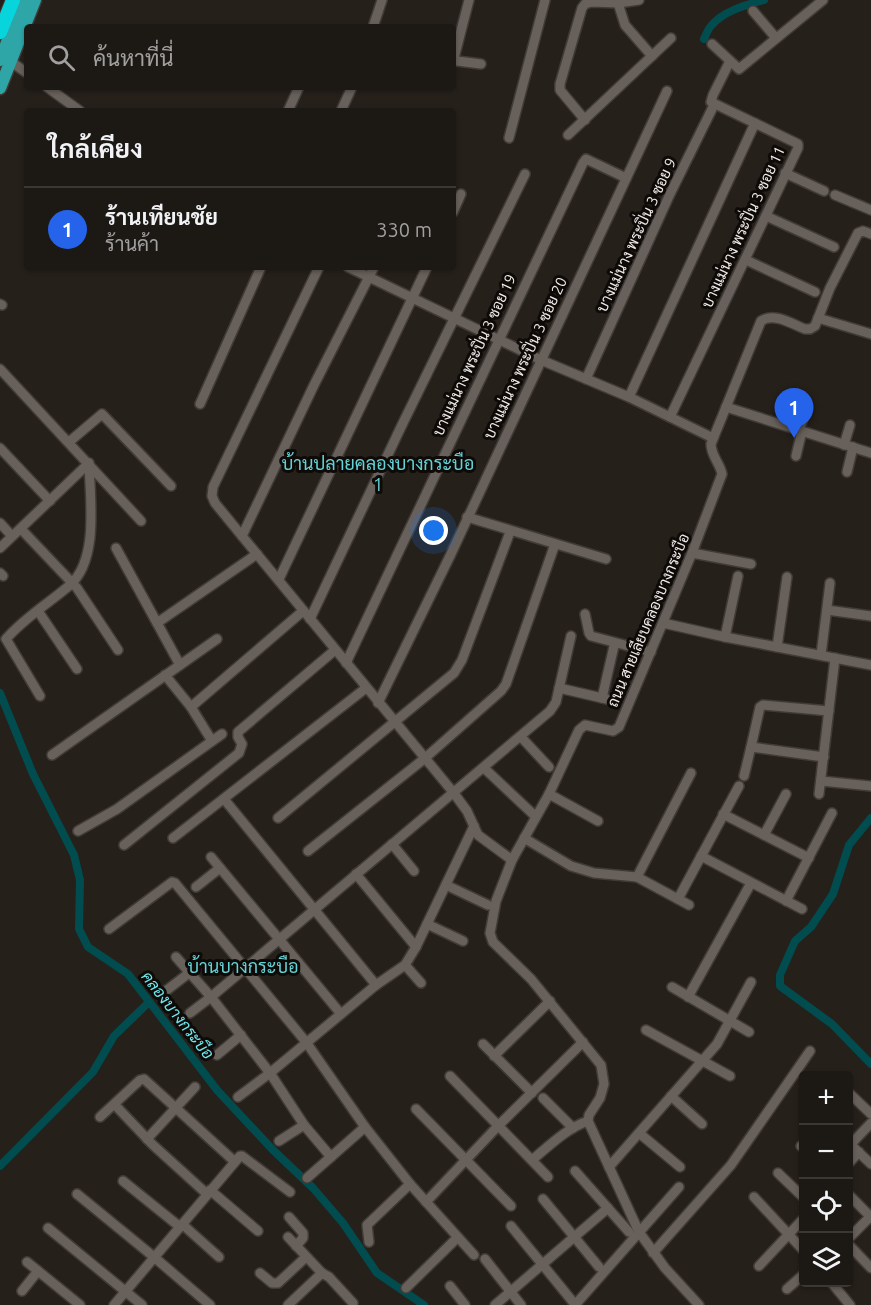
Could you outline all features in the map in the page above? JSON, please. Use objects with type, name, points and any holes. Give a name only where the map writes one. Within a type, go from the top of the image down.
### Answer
[{"type":"highway","points":[[0,32],[13,0]]},
{"type":"main road","points":[[0,88],[5,61],[24,0]]},
{"type":"main road","points":[[5,61],[35,0]]},
{"type":"street","points":[[374,24],[382,0]]},
{"type":"street","points":[[456,50],[469,0]]},
{"type":"street","points":[[509,138],[545,0]]},
{"type":"street","points":[[585,120],[560,90],[582,8],[591,2],[639,0]]},
{"type":"street","points":[[712,44],[740,69],[823,0]]},
{"type":"street","points":[[618,1],[625,26],[652,56]]},
{"type":"street","points":[[753,11],[776,39]]},
{"type":"street","points":[[568,135],[671,38]]},
{"type":"street","points":[[456,60],[481,64]]},
{"type":"street","points":[[5,61],[24,71]]},
{"type":"street","points":[[714,105],[711,102],[713,95],[730,61]]},
{"type":"street","points":[[51,90],[76,108]]},
{"type":"street","points":[[289,108],[298,90]]},
{"type":"street","points":[[342,108],[351,90]]},
{"type":"street","name":"บางแม่นาง พระปิ่น 3 ซอย 20","points":[[378,703],[667,91]]},
{"type":"street","name":"บางแม่นาง พระปิ่น 3 ซอย 11","points":[[670,417],[746,260],[798,144],[714,105]]},
{"type":"street","name":"บางแม่นาง พระปิ่น 3 ซอย 9","points":[[586,379],[714,105]]},
{"type":"street","points":[[629,397],[755,123]]},
{"type":"street","name":"บางแม่นาง พระปิ่น 3 ซอย 19","points":[[346,663],[550,228],[586,159],[626,178]]},
{"type":"street","points":[[785,173],[824,190]]},
{"type":"street","points":[[191,707],[307,615],[525,174]]},
{"type":"street","points":[[456,205],[461,194]]},
{"type":"street","points":[[836,195],[871,210]]},
{"type":"street","points":[[766,216],[834,247]]},
{"type":"street","points":[[354,270],[541,360],[629,397],[713,438],[761,321],[766,317],[773,317],[810,329],[815,326],[830,288],[858,233],[870,231]]},
{"type":"street","points":[[746,260],[815,292]]},
{"type":"street","points":[[200,404],[260,270]]},
{"type":"street","points":[[318,270],[213,487],[212,496],[215,503],[453,792],[467,811],[478,835],[512,860]]},
{"type":"street","points":[[242,536],[314,385],[372,270]]},
{"type":"street","points":[[279,579],[427,270]]},
{"type":"street","points":[[818,318],[871,334]]},
{"type":"street","points":[[0,369],[141,521]]},
{"type":"street","points":[[726,406],[871,453]]},
{"type":"street","points":[[796,456],[806,411]]},
{"type":"street","points":[[69,442],[102,414],[171,486]]},
{"type":"street","points":[[847,472],[850,425]]},
{"type":"street","name":"ถนน สายเลียบคลองบางกระบือ","points":[[588,1121],[589,1115],[600,1098],[604,1084],[601,1065],[531,979],[493,942],[491,938],[496,901],[512,860],[549,794],[581,727],[585,725],[613,731],[619,727],[692,554],[722,474],[711,451],[713,438]]},
{"type":"street","points":[[0,448],[50,501]]},
{"type":"street","points":[[0,548],[89,463]]},
{"type":"street","points":[[40,696],[6,639],[72,583],[83,568],[90,537],[89,463]]},
{"type":"street","points":[[467,517],[606,559]]},
{"type":"street","points":[[0,523],[12,536]]},
{"type":"street","points":[[21,529],[77,588],[118,650]]},
{"type":"street","points":[[278,818],[395,723],[459,666],[510,531]]},
{"type":"street","points":[[308,851],[424,759],[501,691],[506,684],[555,544]]},
{"type":"street","points":[[116,548],[180,665]]},
{"type":"street","points":[[157,623],[257,554]]},
{"type":"street","points":[[692,554],[751,564]]},
{"type":"street","points":[[725,637],[738,576]]},
{"type":"street","points":[[777,647],[787,577]]},
{"type":"street","points":[[821,655],[830,583]]},
{"type":"street","points":[[38,610],[77,669]]},
{"type":"street","points":[[827,610],[871,616]]},
{"type":"street","points":[[585,614],[591,636],[651,652]]},
{"type":"street","points":[[663,623],[871,664]]},
{"type":"street","points":[[190,1013],[211,998],[550,711],[556,702],[571,636]]},
{"type":"street","points":[[52,755],[217,639]]},
{"type":"street","points":[[602,698],[614,646]]},
{"type":"street","points":[[124,845],[239,753],[242,744],[238,732],[335,650]]},
{"type":"street","points":[[819,794],[835,658]]},
{"type":"street","points":[[165,675],[191,707],[212,741]]},
{"type":"street","points":[[173,838],[366,687]]},
{"type":"street","points":[[559,688],[615,701]]},
{"type":"street","points":[[744,776],[760,707],[763,705],[829,711]]},
{"type":"street","points":[[78,831],[117,809],[222,734]]},
{"type":"street","points":[[521,737],[549,767]]},
{"type":"street","points":[[751,747],[824,757]]},
{"type":"street","points":[[484,768],[534,815]]},
{"type":"street","points":[[637,877],[692,773]]},
{"type":"street","points":[[821,781],[871,786]]},
{"type":"street","points":[[678,899],[739,786]]},
{"type":"street","points":[[549,794],[598,821]]},
{"type":"street","points":[[764,835],[786,794]]},
{"type":"street","points":[[224,799],[376,985]]},
{"type":"street","points":[[786,901],[832,813]]},
{"type":"street","points":[[723,814],[808,858]]},
{"type":"street","points":[[238,1097],[376,985],[405,965],[416,947],[474,826]]},
{"type":"street","points":[[524,838],[572,866],[594,873],[637,877],[689,905]]},
{"type":"street","points":[[392,844],[414,871]]},
{"type":"street","points":[[701,856],[802,909]]},
{"type":"street","points":[[211,857],[341,1014]]},
{"type":"street","points":[[196,887],[220,868]]},
{"type":"street","points":[[356,874],[416,947]]},
{"type":"street","points":[[109,930],[172,882],[178,886],[306,1042],[365,1127],[410,1184],[474,1255]]},
{"type":"street","points":[[688,997],[751,883]]},
{"type":"street","points":[[446,885],[488,905]]},
{"type":"street","points":[[427,924],[463,941]]},
{"type":"street","points":[[176,957],[241,1035],[270,1073],[304,1125],[331,1157]]},
{"type":"street","points":[[405,965],[421,983]]},
{"type":"street","points":[[167,990],[189,974]]},
{"type":"street","points":[[609,1167],[717,1044],[751,982]]},
{"type":"street","points":[[672,987],[749,1032]]},
{"type":"street","points":[[494,1056],[550,1001]]},
{"type":"street","points":[[646,1030],[730,1076]]},
{"type":"street","points":[[217,1055],[241,1035]]},
{"type":"street","points":[[426,1202],[498,1126],[583,1042]]},
{"type":"street","points":[[483,1044],[532,1093]]},
{"type":"street","points":[[653,1253],[731,1165],[810,1051]]},
{"type":"street","points":[[450,1076],[548,1177]]},
{"type":"street","points":[[100,1117],[140,1080],[144,1079],[234,1161]]},
{"type":"street","points":[[147,1139],[195,1087]]},
{"type":"street","points":[[671,1096],[702,1124]]},
{"type":"street","points":[[853,1096],[871,1114]]},
{"type":"street","points":[[543,1098],[573,1128]]},
{"type":"street","points":[[115,1105],[147,1139],[258,1231]]},
{"type":"street","points":[[416,1109],[511,1206]]},
{"type":"street","points":[[532,1160],[573,1128],[588,1121],[634,1232]]},
{"type":"street","points":[[853,1140],[871,1123]]},
{"type":"street","points":[[279,1141],[304,1125]]},
{"type":"street","points":[[306,1178],[365,1127]]},
{"type":"street","points":[[639,1133],[680,1167]]},
{"type":"street","points":[[853,1146],[871,1164]]},
{"type":"street","points":[[853,1159],[859,1152]]},
{"type":"street","points":[[114,1305],[234,1161],[242,1156],[290,1192]]},
{"type":"street","points":[[575,1171],[608,1208],[634,1232],[699,1305]]},
{"type":"street","points":[[777,1173],[799,1193]]},
{"type":"street","points":[[123,1181],[219,1257]]},
{"type":"street","points":[[369,1242],[367,1225],[410,1184]]},
{"type":"street","points":[[512,1227],[574,1303],[634,1232],[679,1187]]},
{"type":"street","points":[[76,1194],[210,1305]]},
{"type":"street","points":[[754,1197],[799,1245]]},
{"type":"street","points":[[853,1198],[871,1217],[853,1239]]},
{"type":"street","points":[[543,1199],[599,1267]]},
{"type":"street","points":[[495,1305],[512,1293],[608,1208]]},
{"type":"street","points":[[290,1217],[303,1233],[303,1238],[296,1246]]},
{"type":"street","points":[[759,1266],[799,1223]]},
{"type":"street","points":[[48,1228],[142,1305]]},
{"type":"street","points":[[288,1237],[322,1273],[357,1304]]},
{"type":"street","points":[[406,1288],[457,1238]]},
{"type":"street","points":[[853,1248],[871,1268]]},
{"type":"street","points":[[260,1273],[272,1283],[278,1283],[306,1257]]},
{"type":"street","points":[[485,1259],[521,1305]]},
{"type":"street","points":[[27,1262],[80,1305]]},
{"type":"street","points":[[22,1291],[38,1271]]},
{"type":"street","points":[[288,1305],[322,1273]]},
{"type":"street","points":[[787,1289],[799,1278]]},
{"type":"street","points":[[450,1286],[465,1305]]},
{"type":"street","points":[[835,1287],[850,1305]]},
{"type":"street","points":[[63,1305],[69,1297]]},
{"type":"waterway","points":[[704,39],[710,27],[722,16],[735,9],[764,0]]},
{"type":"waterway","name":"คลองบางกระบือ","points":[[0,693],[33,774],[74,855],[80,880],[79,929],[88,947],[128,974],[217,1090],[273,1150],[313,1188],[343,1223],[377,1273],[424,1305]]},
{"type":"waterway","points":[[871,818],[849,845],[833,894],[811,927],[795,941],[780,975],[780,986],[832,1024],[871,1064]]},
{"type":"waterway","points":[[0,1166],[93,1072],[114,1036],[148,1003]]},
{"type":"place","name":"ร้านเทียนชัย","points":[[794,438]]},
{"type":"district","name":"บ้านปลายคลองบางกระบือ 1","points":[[378,473]]},
{"type":"district","name":"บ้านบางกระบือ","points":[[243,966]]}]
